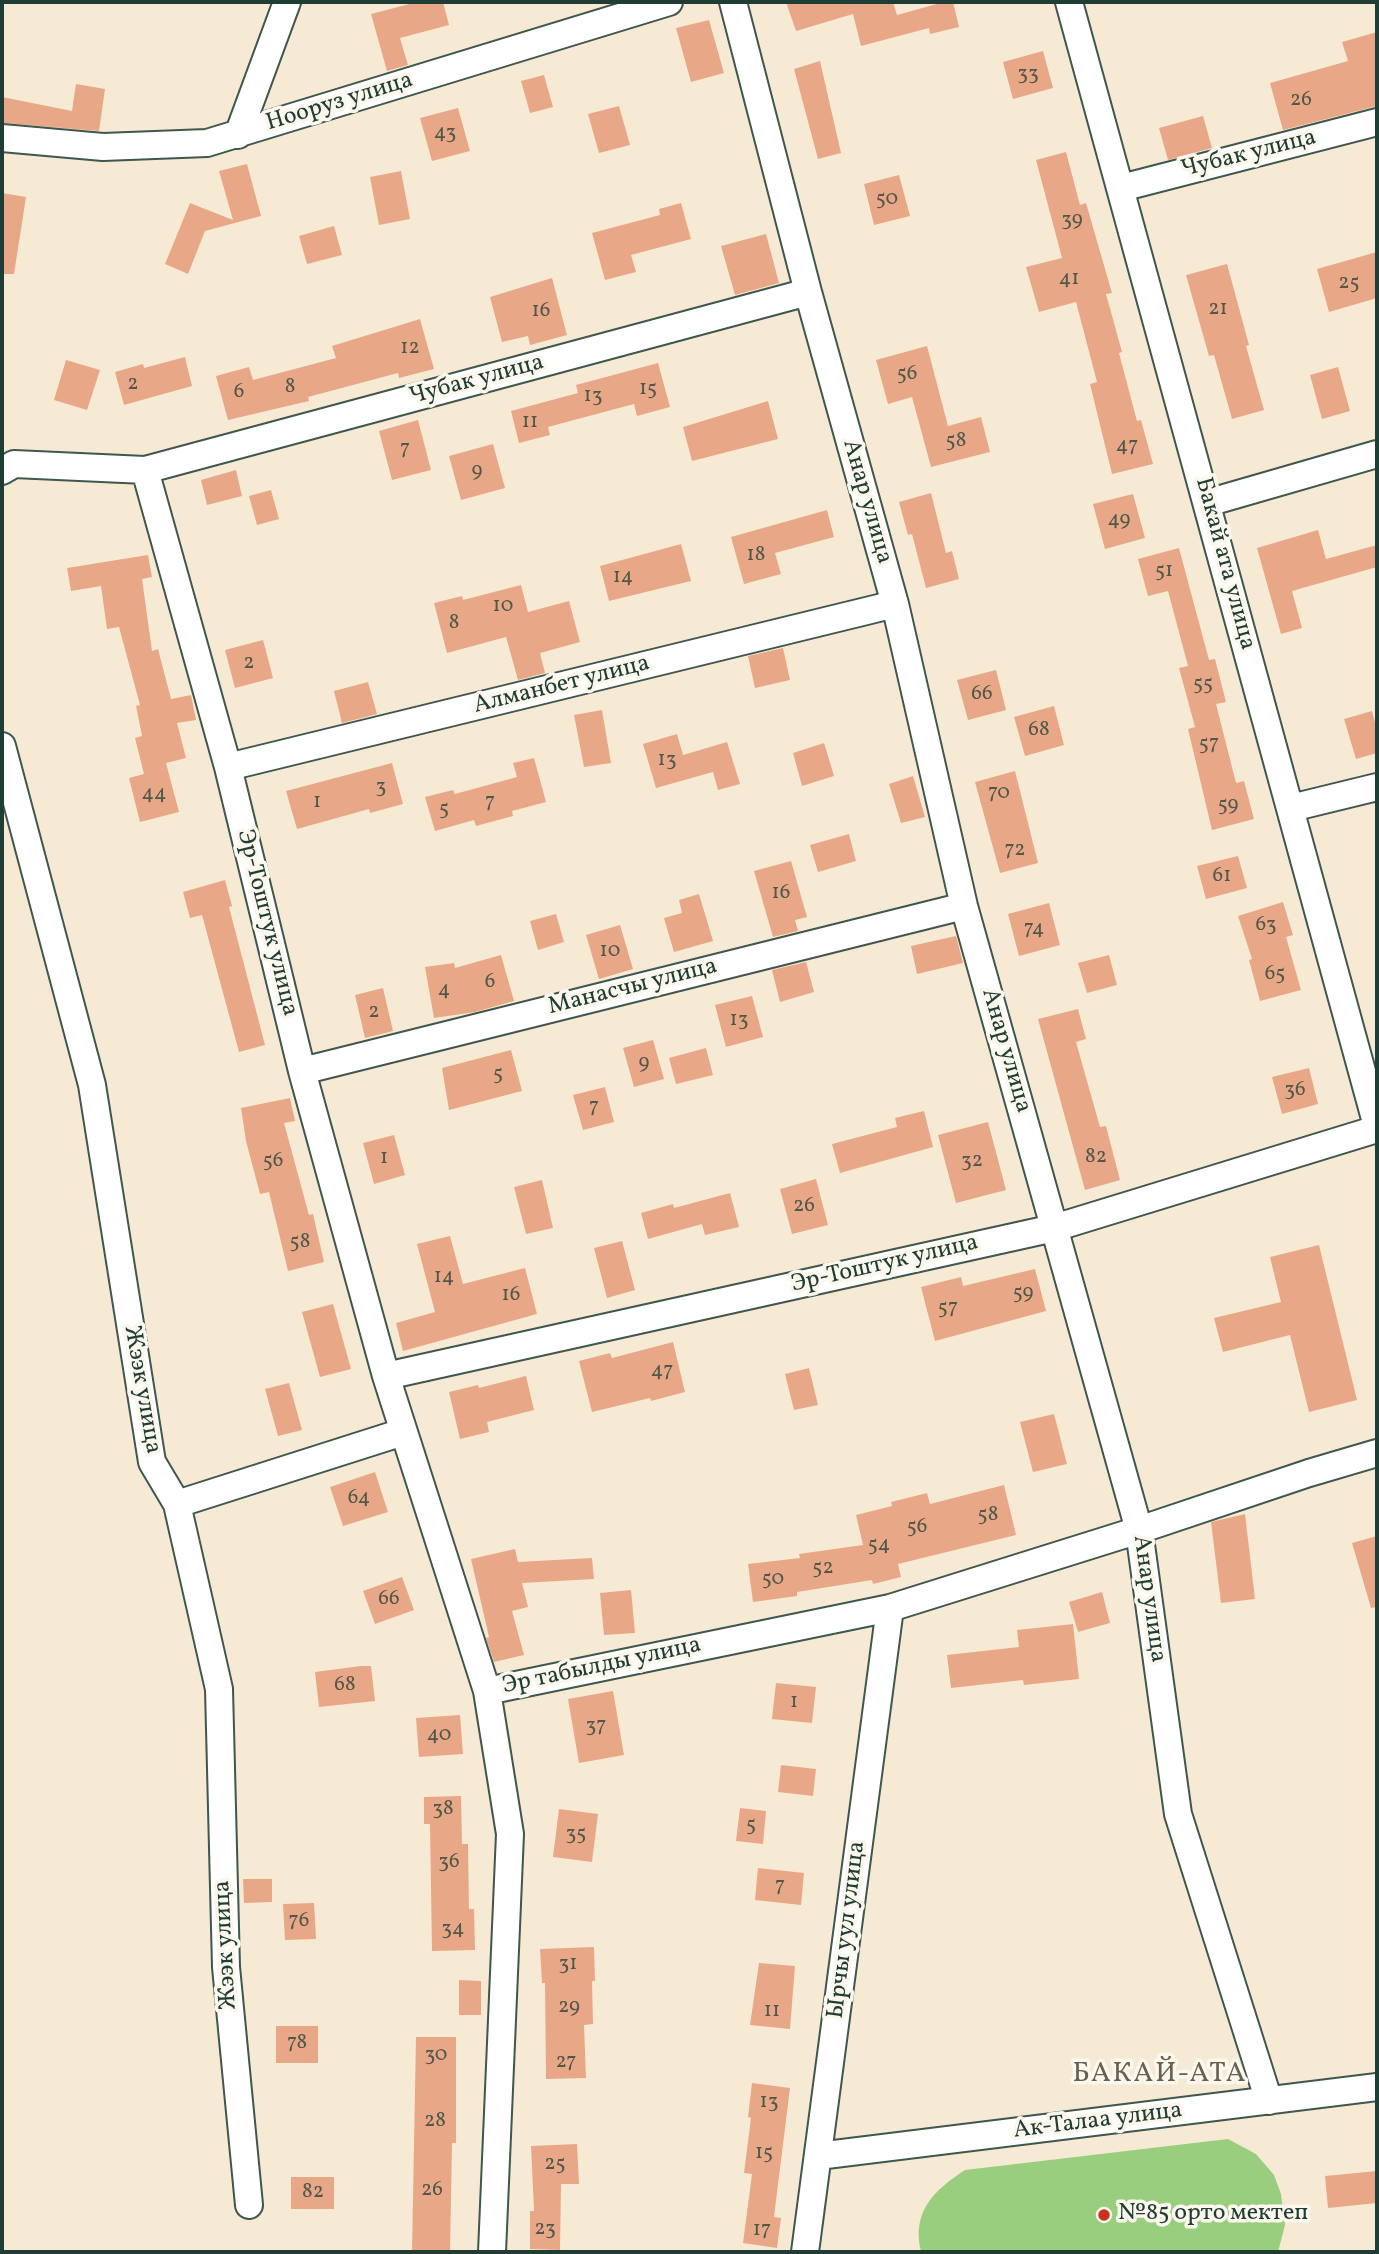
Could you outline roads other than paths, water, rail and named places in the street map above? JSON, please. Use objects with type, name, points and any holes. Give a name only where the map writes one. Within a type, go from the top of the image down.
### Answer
[{"type":"street","points":[[238,135],[287,2]]},
{"type":"street","name":"Нооруз улица","points":[[2,138],[103,147],[207,143],[669,2]]},
{"type":"street","name":"Анар улица","points":[[733,2],[808,292],[895,604],[964,906],[1139,1530],[1178,1814],[1269,2101]]},
{"type":"street","name":"Бакай ата улица","points":[[1069,2],[1292,808],[1377,1128]]},
{"type":"street","name":"Чубак улица","points":[[1121,188],[1377,122]]},
{"type":"street","name":"Чубак улица","points":[[145,470],[808,292]]},
{"type":"street","points":[[1207,503],[1377,454]]},
{"type":"street","points":[[2,471],[13,464],[145,470]]},
{"type":"street","name":"Эр-Тоштук улица","points":[[145,470],[228,767],[302,1071],[386,1376],[487,1691]]},
{"type":"street","name":"Алманбет улица","points":[[228,767],[895,604]]},
{"type":"street","name":"Жээк улица","points":[[2,746],[92,1085],[152,1462],[177,1504],[219,1689],[226,1967],[249,2205]]},
{"type":"street","points":[[1292,808],[1377,787]]},
{"type":"street","name":"Манасчы улица","points":[[302,1071],[964,906]]},
{"type":"street","name":"Эр-Тоштук улица","points":[[386,1376],[1054,1228],[1377,1128]]},
{"type":"street","points":[[177,1504],[403,1432]]},
{"type":"street","name":"Эр табылды улица","points":[[492,2252],[510,1834],[487,1691],[890,1608],[1377,1453]]},
{"type":"street","name":"Ырчы уул улица","points":[[806,2252],[890,1608]]},
{"type":"street","name":"Ак-Талаа улица","points":[[818,2157],[1377,2087]]},
{"type":"place","name":"№85 орто мектеп","points":[[1104,2215]]},
{"type":"district","name":"БАКАЙ-АТА","points":[[1160,2076]]}]
